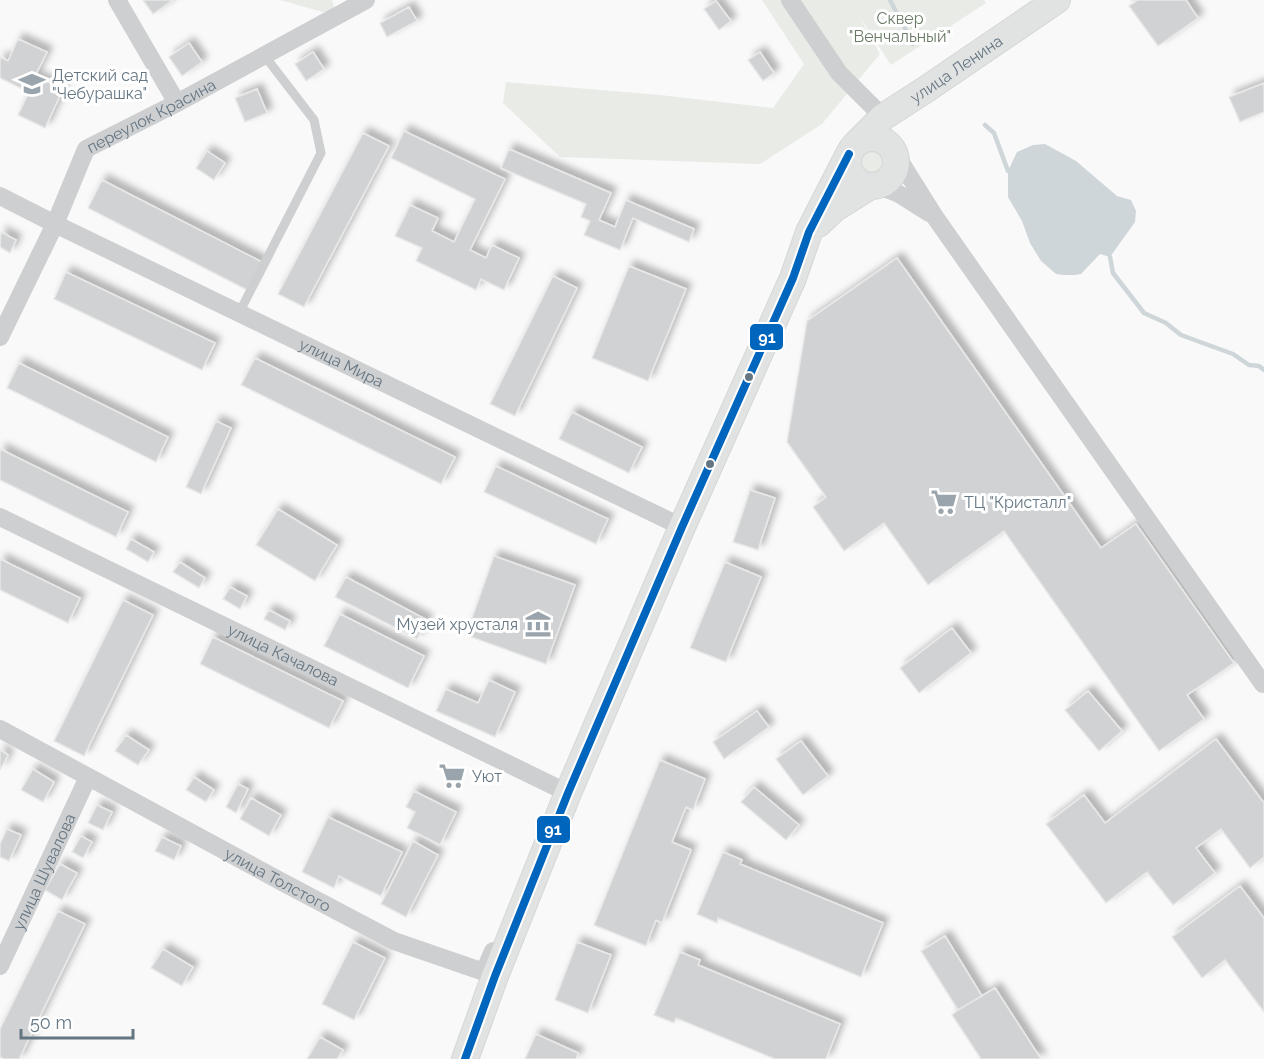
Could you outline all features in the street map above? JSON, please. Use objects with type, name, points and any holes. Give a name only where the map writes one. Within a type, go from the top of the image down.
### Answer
[{"type":"main road","name":"улица Ленина","points":[[465,1059],[495,976],[568,793],[682,527],[793,278],[809,232],[853,148],[883,117],[1057,0]]},
{"type":"main road","points":[[893,150],[926,90]]},
{"type":"main road","points":[[809,232],[834,209],[889,180],[895,171],[896,161],[893,150],[888,144],[881,140],[865,138],[853,148],[847,161],[851,175],[862,185],[874,186]]},
{"type":"street","points":[[117,0],[177,103]]},
{"type":"street","name":"переулок Красина","points":[[0,338],[55,224],[86,149],[177,103],[366,0]]},
{"type":"street","points":[[790,0],[839,73],[883,117]]},
{"type":"street","points":[[893,150],[935,217],[1263,684]]},
{"type":"street","points":[[874,186],[899,194],[935,217]]},
{"type":"street","name":"улица Мира","points":[[0,196],[682,527]]},
{"type":"street","name":"улица Качалова","points":[[0,517],[568,793]]},
{"type":"street","name":"улица Толстого","points":[[0,729],[394,941],[484,972],[518,897],[525,900]]},
{"type":"street","name":"улица Шувалова","points":[[0,966],[88,777]]},
{"type":"lane","points":[[239,313],[321,153],[314,120],[264,56]]},
{"type":"green space","points":[[280,0],[332,0],[337,16]]},
{"type":"green space","name":"Сквер \"Венчальный\"","points":[[762,0],[984,0],[986,3],[891,65],[859,16],[880,54],[822,124],[760,164],[560,157],[503,103],[506,82],[660,95],[773,108],[804,64]]},
{"type":"green space","points":[[871,149],[881,153],[885,163],[881,173],[871,177],[861,173],[857,163],[861,153]]},
{"type":"shaded area","points":[[1045,144],[1076,161],[1117,196],[1131,200],[1136,211],[1135,222],[1110,257],[1100,254],[1081,274],[1056,274],[1041,261],[1008,197],[1008,171],[1017,152],[1033,145]]},
{"type":"building","points":[[143,0],[173,0],[153,14]]},
{"type":"building","points":[[1138,0],[1186,0],[1198,18],[1158,46],[1129,6]]},
{"type":"building","points":[[716,1],[731,21],[719,30],[704,9]]},
{"type":"building","points":[[409,7],[417,21],[387,37],[380,23]]},
{"type":"building","name":"Детский сад \"Чебурашка\"","points":[[18,39],[47,52],[35,76],[63,89],[45,128],[18,115],[29,92],[0,78],[0,57],[8,61]]},
{"type":"building","points":[[189,43],[202,62],[182,76],[169,57]]},
{"type":"building","points":[[313,52],[324,69],[306,81],[295,64]]},
{"type":"building","points":[[760,52],[774,73],[763,81],[748,60]]},
{"type":"building","points":[[1264,83],[1264,112],[1240,122],[1229,97]]},
{"type":"building","points":[[257,89],[267,113],[245,122],[235,98]]},
{"type":"building","points":[[404,131],[505,179],[470,250],[486,258],[492,245],[519,258],[504,290],[481,279],[476,290],[416,261],[422,248],[395,236],[410,205],[438,218],[432,231],[454,242],[475,199],[391,158]]},
{"type":"building","points":[[363,133],[389,146],[304,307],[278,294]]},
{"type":"building","points":[[509,149],[611,193],[599,220],[615,227],[626,200],[694,229],[689,242],[633,218],[620,250],[584,235],[590,221],[581,217],[586,204],[501,168]]},
{"type":"building","points":[[207,151],[225,163],[214,180],[196,168]]},
{"type":"building","points":[[102,180],[262,262],[247,290],[88,208]]},
{"type":"building","points":[[1,232],[16,240],[10,253],[0,247]]},
{"type":"building","name":"ТЦ \"Кристалл\"","points":[[897,258],[1101,548],[1136,524],[1234,663],[1187,695],[1204,719],[1159,751],[1004,531],[928,585],[884,523],[844,551],[813,507],[826,497],[787,442],[807,321]]},
{"type":"building","points":[[629,266],[686,289],[648,381],[592,358]]},
{"type":"building","points":[[66,272],[215,343],[202,370],[54,299]]},
{"type":"building","points":[[553,276],[577,288],[515,416],[490,404]]},
{"type":"building","points":[[255,358],[455,457],[441,484],[241,385]]},
{"type":"building","points":[[19,363],[168,437],[156,462],[7,388]]},
{"type":"building","points":[[572,412],[642,447],[629,473],[559,439]]},
{"type":"building","points":[[216,421],[231,428],[201,494],[186,487]]},
{"type":"building","points":[[0,449],[128,512],[116,537],[0,480]]},
{"type":"building","points":[[496,466],[608,519],[596,544],[484,492]]},
{"type":"building","points":[[750,490],[775,498],[758,550],[733,542]]},
{"type":"building","points":[[278,509],[337,545],[315,581],[256,545]]},
{"type":"building","points":[[131,539],[154,552],[148,562],[126,549]]},
{"type":"building","points":[[494,556],[575,585],[546,664],[466,635]]},
{"type":"building","points":[[0,559],[80,598],[68,623],[0,590]]},
{"type":"building","points":[[180,562],[205,578],[199,588],[173,572]]},
{"type":"building","points":[[725,562],[761,577],[726,662],[690,648]]},
{"type":"building","points":[[346,577],[427,620],[417,639],[335,597]]},
{"type":"building","points":[[230,587],[247,596],[240,609],[223,599]]},
{"type":"building","points":[[123,600],[153,615],[84,756],[54,741]]},
{"type":"building","points":[[269,610],[290,621],[285,630],[264,619]]},
{"type":"building","points":[[340,614],[424,656],[408,688],[324,646]]},
{"type":"building","points":[[952,628],[971,653],[919,693],[900,668]]},
{"type":"building","points":[[213,637],[343,701],[329,728],[200,664]]},
{"type":"building","points":[[489,680],[515,692],[495,737],[436,711],[446,689],[478,703]]},
{"type":"building","points":[[1088,691],[1122,731],[1099,751],[1065,710]]},
{"type":"building","points":[[757,711],[769,727],[724,759],[713,742]]},
{"type":"building","points":[[126,735],[149,750],[138,765],[115,751]]},
{"type":"building","points":[[1216,739],[1264,803],[1264,857],[1250,868],[1221,829],[1196,848],[1215,873],[1173,905],[1147,872],[1106,903],[1046,824],[1084,795],[1105,823]]},
{"type":"building","points":[[801,741],[828,776],[803,795],[776,759]]},
{"type":"building","points":[[0,750],[8,755],[0,770]]},
{"type":"building","points":[[660,760],[705,779],[693,810],[686,807],[672,842],[691,850],[662,923],[656,920],[646,946],[594,925]]},
{"type":"building","points":[[33,769],[54,782],[43,802],[21,790]]},
{"type":"building","points":[[194,777],[214,790],[206,802],[186,790]]},
{"type":"building","points":[[238,784],[248,789],[236,813],[226,807]]},
{"type":"building","points":[[754,787],[799,825],[786,840],[741,802]]},
{"type":"building","points":[[414,791],[456,812],[440,845],[407,828],[415,812],[406,807]]},
{"type":"building","points":[[251,798],[281,815],[269,836],[240,819]]},
{"type":"building","points":[[97,805],[112,812],[103,830],[88,823]]},
{"type":"building","points":[[328,817],[402,852],[381,896],[339,876],[334,888],[302,872]]},
{"type":"building","points":[[7,829],[21,835],[9,861],[0,857],[0,844]]},
{"type":"building","points":[[81,836],[92,842],[83,858],[72,852]]},
{"type":"building","points":[[162,837],[181,846],[174,860],[155,851]]},
{"type":"building","points":[[413,841],[438,855],[406,917],[381,904]]},
{"type":"building","points":[[723,852],[742,860],[740,864],[883,923],[861,977],[718,918],[717,923],[697,914]]},
{"type":"building","points":[[60,864],[77,873],[62,900],[45,890]]},
{"type":"building","points":[[1240,886],[1264,918],[1264,1012],[1225,960],[1202,978],[1172,937]]},
{"type":"building","points":[[58,911],[85,924],[19,1059],[4,1059],[0,1057],[0,1029]]},
{"type":"building","points":[[945,936],[982,996],[958,1010],[921,951]]},
{"type":"building","points":[[353,942],[385,958],[354,1020],[322,1004]]},
{"type":"building","points":[[577,942],[611,955],[588,1013],[555,1000]]},
{"type":"building","points":[[163,949],[193,967],[182,986],[151,968]]},
{"type":"building","points":[[680,952],[700,960],[698,965],[840,1024],[826,1059],[775,1059],[676,1018],[674,1023],[654,1015]]},
{"type":"building","points":[[995,988],[1041,1059],[981,1059],[952,1015]]},
{"type":"building","points":[[536,1034],[578,1053],[576,1059],[525,1059]]},
{"type":"building","points":[[320,1037],[343,1050],[337,1059],[307,1059]]},
{"type":"waterway","points":[[890,0],[913,44]]},
{"type":"waterway","points":[[985,125],[994,133],[1008,171]]},
{"type":"waterway","points":[[1110,257],[1113,273],[1144,313],[1166,323],[1181,335],[1233,354],[1249,365],[1259,366],[1264,370]]},
{"type":"transit line","name":"91","points":[[465,1059],[495,976],[568,793],[682,527],[793,278],[809,232],[849,154]]},
{"type":"place","name":"Детский сад \"Чебурашка\"","points":[[32,84]]},
{"type":"place","name":"ТЦ \"Кристалл\"","points":[[944,502]]},
{"type":"place","name":"Музей хрусталя","points":[[538,624]]},
{"type":"place","name":"Уют","points":[[452,776]]}]
